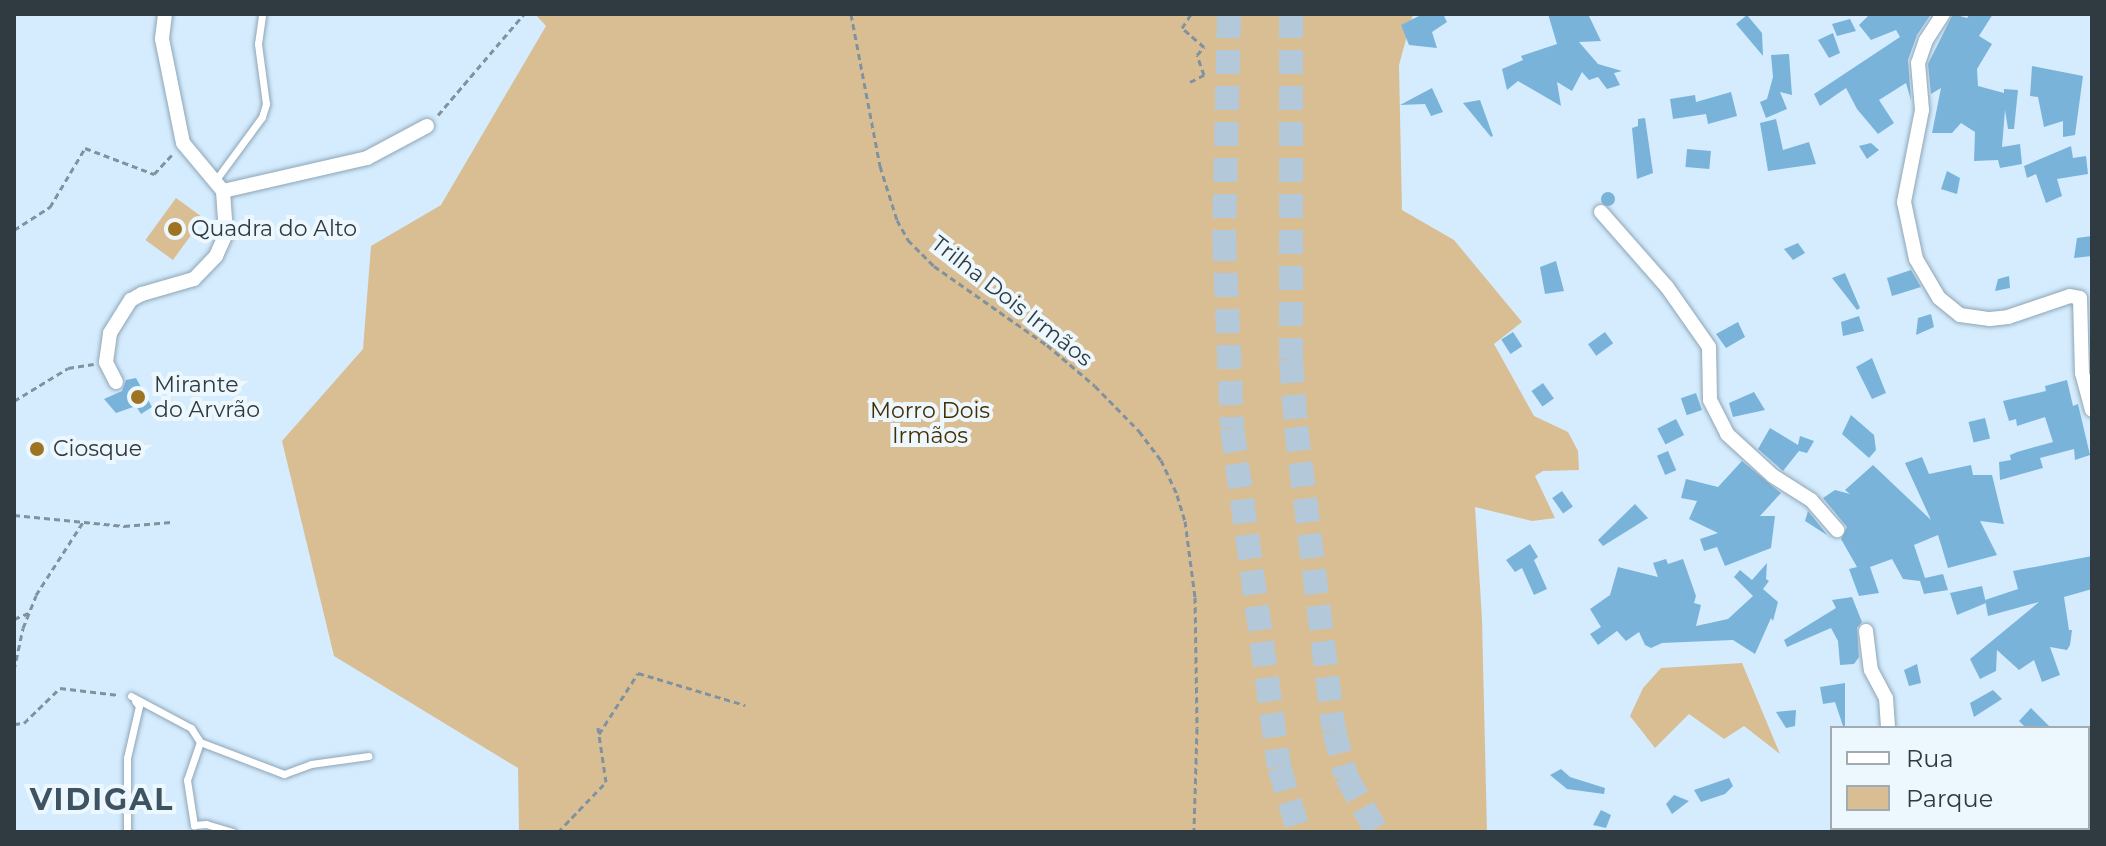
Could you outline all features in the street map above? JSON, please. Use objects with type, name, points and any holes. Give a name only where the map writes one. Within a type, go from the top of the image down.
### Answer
[{"type":"street","points":[[116,382],[106,362],[110,333],[131,300],[194,279],[216,256],[226,234],[219,186],[183,143],[162,39],[165,14]]},
{"type":"street","points":[[1943,14],[1926,40],[1918,63],[1922,110],[1904,202],[1916,259],[1939,298],[1960,315],[1990,319],[2008,317],[2070,296],[2080,298],[2082,373],[2092,410]]},
{"type":"street","points":[[219,186],[367,158],[427,126]]},
{"type":"street","points":[[1601,212],[1667,287],[1709,347],[1710,400],[1727,434],[1773,476],[1818,505],[1837,530]]},
{"type":"street","points":[[1866,631],[1871,670],[1886,698],[1888,726]]},
{"type":"lane","points":[[219,186],[262,117],[266,104],[258,44],[262,14]]},
{"type":"lane","points":[[131,696],[191,728],[200,742],[284,774],[311,764],[368,756]]},
{"type":"lane","points":[[127,832],[127,758],[139,706],[131,696]]},
{"type":"lane","points":[[200,742],[187,780],[194,825],[206,824],[233,832]]},
{"type":"path","points":[[427,126],[524,14]]},
{"type":"path","name":"Trilha Dois Irmãos","points":[[851,14],[880,166],[897,220],[908,240],[934,266],[1047,345],[1095,386],[1139,431],[1161,460],[1177,495],[1185,521],[1195,597],[1194,832]]},
{"type":"path","points":[[1190,82],[1204,75],[1197,55],[1204,47],[1182,28],[1191,14]]},
{"type":"path","points":[[14,230],[50,207],[85,148],[154,174],[183,143]]},
{"type":"path","points":[[14,401],[68,368],[106,362]]},
{"type":"path","points":[[14,515],[124,526],[171,522]]},
{"type":"path","points":[[14,670],[36,595],[83,522]]},
{"type":"path","points":[[14,619],[29,613]]},
{"type":"path","points":[[599,734],[638,673],[745,705]]},
{"type":"path","points":[[14,724],[24,723],[60,688],[131,696]]},
{"type":"path","points":[[558,832],[606,782],[598,728]]},
{"type":"green space","name":"Morro Dois Irmãos","points":[[535,14],[1413,14],[1399,65],[1402,210],[1454,240],[1522,322],[1494,344],[1534,416],[1568,432],[1578,451],[1579,470],[1543,471],[1535,476],[1555,518],[1532,521],[1475,507],[1482,619],[1487,832],[519,832],[518,768],[334,656],[282,441],[363,349],[371,246],[441,205],[546,26]]},
{"type":"green space","name":"Quadra do Alto","points":[[176,198],[204,218],[173,260],[145,240]]},
{"type":"green space","points":[[1742,663],[1780,754],[1744,726],[1724,739],[1689,714],[1655,748],[1630,716],[1643,688],[1661,668]]},
{"type":"building","points":[[1423,14],[1443,14],[1447,22],[1432,32],[1437,48],[1409,45],[1401,25]]},
{"type":"building","points":[[1548,14],[1588,14],[1601,41],[1579,42],[1598,64],[1622,71],[1614,73],[1620,85],[1607,89],[1598,77],[1589,80],[1582,72],[1572,91],[1557,82],[1561,106],[1518,81],[1507,90],[1502,69],[1523,60],[1521,56],[1557,44]]},
{"type":"building","points":[[1870,14],[1931,14],[1917,35],[1908,60],[1911,100],[1906,83],[1879,100],[1894,123],[1878,134],[1857,109],[1846,88],[1820,106],[1814,94],[1900,37],[1896,30],[1871,40],[1859,25]]},
{"type":"building","points":[[1953,14],[1967,18],[1970,14],[1993,14],[1979,36],[1992,44],[1977,69],[1978,86],[2004,93],[2004,89],[2018,90],[2014,129],[2008,129],[2005,110],[2002,147],[2020,144],[2022,164],[2000,168],[1998,160],[1974,161],[1975,132],[1961,123],[1952,133],[1932,133],[1941,88],[1931,94],[1928,64]]},
{"type":"building","points":[[1747,15],[1762,33],[1763,56],[1736,24]]},
{"type":"building","points":[[1850,19],[1856,31],[1837,36],[1832,24]]},
{"type":"building","points":[[1833,33],[1840,53],[1829,58],[1818,40]]},
{"type":"building","points":[[1789,54],[1792,95],[1780,92],[1787,109],[1766,118],[1760,102],[1767,99],[1773,77],[1771,55]]},
{"type":"building","points":[[2032,66],[2083,76],[2075,135],[2063,137],[2063,121],[2044,127],[2038,97],[2030,96]]},
{"type":"building","points":[[1432,88],[1443,112],[1431,116],[1425,104],[1400,105]]},
{"type":"building","points":[[1731,92],[1737,116],[1708,124],[1706,114],[1673,119],[1670,99],[1695,95],[1696,102]]},
{"type":"building","points":[[1480,100],[1493,136],[1491,137],[1463,103]]},
{"type":"building","points":[[1645,118],[1653,173],[1637,179],[1632,128],[1638,126],[1638,119]]},
{"type":"building","points":[[1776,119],[1783,150],[1809,142],[1816,164],[1768,171],[1760,123]]},
{"type":"building","points":[[1871,143],[1879,150],[1867,159],[1859,146]]},
{"type":"building","points":[[2071,146],[2073,158],[2086,156],[2088,174],[2057,179],[2062,196],[2046,203],[2036,174],[2027,178],[2024,166]]},
{"type":"building","points":[[1687,149],[1711,151],[1709,169],[1685,167]]},
{"type":"building","points":[[1947,171],[1960,178],[1957,194],[1941,189]]},
{"type":"building","points":[[1608,192],[1615,199],[1608,206],[1601,199]]},
{"type":"building","points":[[2092,236],[2092,256],[2074,258],[2077,238]]},
{"type":"building","points":[[1798,243],[1805,253],[1793,260],[1784,249]]},
{"type":"building","points":[[1556,261],[1564,291],[1545,294],[1540,267]]},
{"type":"building","points":[[1911,270],[1921,287],[1892,296],[1887,278]]},
{"type":"building","points":[[1845,273],[1860,308],[1857,310],[1832,278]]},
{"type":"building","points":[[2009,276],[2010,288],[1995,291],[1998,279]]},
{"type":"building","points":[[1931,314],[1934,327],[1916,335],[1918,318]]},
{"type":"building","points":[[1859,316],[1864,331],[1843,336],[1841,322]]},
{"type":"building","points":[[1738,322],[1745,337],[1726,348],[1716,334]]},
{"type":"building","points":[[1513,332],[1522,346],[1511,354],[1501,340]]},
{"type":"building","points":[[1605,332],[1613,343],[1596,356],[1588,344]]},
{"type":"building","points":[[1872,358],[1886,393],[1872,399],[1856,367]]},
{"type":"building","points":[[136,378],[152,407],[141,414],[136,406],[116,413],[104,399],[122,391],[126,380]]},
{"type":"building","points":[[2067,380],[2073,406],[2078,404],[2090,455],[2075,460],[2074,449],[2040,458],[2043,468],[2000,480],[1999,462],[2011,460],[2010,455],[2017,452],[2053,442],[2045,417],[2017,426],[2016,419],[2009,421],[2003,401],[2046,391],[2045,386]]},
{"type":"building","points":[[1543,383],[1554,399],[1542,407],[1532,391]]},
{"type":"building","points":[[1754,392],[1765,410],[1733,417],[1729,403]]},
{"type":"building","points":[[1696,393],[1702,410],[1687,415],[1681,398]]},
{"type":"building","points":[[1851,415],[1874,435],[1876,450],[1869,458],[1842,434]]},
{"type":"building","points":[[1985,418],[1990,438],[1974,442],[1969,422]]},
{"type":"building","points":[[1676,419],[1684,435],[1665,445],[1657,429]]},
{"type":"building","points":[[1770,428],[1798,445],[1800,436],[1814,441],[1807,453],[1799,451],[1783,471],[1758,449]]},
{"type":"building","points":[[1668,451],[1676,470],[1665,475],[1657,456]]},
{"type":"building","points":[[1922,457],[1929,474],[1971,465],[1973,475],[1992,475],[2004,524],[1980,521],[1997,555],[1948,568],[1938,535],[1914,545],[1925,578],[1943,574],[1948,590],[1924,594],[1920,581],[1903,579],[1892,559],[1870,567],[1879,593],[1859,596],[1849,569],[1857,567],[1841,539],[1847,527],[1823,498],[1835,490],[1850,494],[1845,490],[1873,465],[1931,520],[1905,463]]},
{"type":"building","points":[[1742,461],[1781,493],[1760,516],[1775,516],[1771,548],[1725,566],[1717,547],[1704,551],[1700,539],[1718,533],[1689,519],[1697,501],[1681,498],[1686,479],[1718,487]]},
{"type":"building","points":[[1562,491],[1573,507],[1563,513],[1552,498]]},
{"type":"building","points":[[1635,504],[1648,518],[1603,546],[1598,540]]},
{"type":"building","points":[[1808,511],[1828,536],[1805,521]]},
{"type":"building","points":[[1530,544],[1538,557],[1534,560],[1547,589],[1534,595],[1522,568],[1515,572],[1506,560]]},
{"type":"building","points":[[2092,556],[2092,589],[2064,597],[2069,630],[2072,630],[2070,645],[2067,650],[2050,647],[2060,675],[2042,682],[2034,660],[2019,670],[1997,650],[1996,671],[1980,679],[1970,659],[2039,602],[1988,616],[1985,600],[2018,589],[2013,571]]},
{"type":"building","points":[[1666,559],[1668,564],[1683,559],[1696,596],[1694,603],[1701,605],[1696,626],[1728,619],[1753,596],[1734,577],[1740,570],[1752,580],[1767,563],[1766,579],[1769,581],[1763,589],[1778,602],[1773,621],[1771,618],[1755,654],[1733,640],[1662,643],[1651,648],[1645,645],[1639,632],[1626,641],[1617,631],[1598,645],[1590,634],[1601,627],[1590,609],[1610,595],[1618,567],[1658,577],[1653,563]]},
{"type":"building","points":[[1982,586],[1986,603],[1957,615],[1950,593]]},
{"type":"building","points":[[1852,597],[1862,622],[1857,628],[1859,657],[1854,664],[1840,665],[1838,641],[1831,628],[1787,647],[1784,640],[1836,608],[1832,600]]},
{"type":"building","points":[[1917,664],[1921,683],[1909,686],[1904,670]]},
{"type":"building","points":[[1845,683],[1843,726],[1835,702],[1823,704],[1820,687]]},
{"type":"building","points":[[1993,690],[2002,699],[1974,717],[1970,703]]},
{"type":"building","points":[[2031,708],[2049,726],[2024,726],[2019,721]]},
{"type":"building","points":[[1796,710],[1795,726],[1786,728],[1776,712]]},
{"type":"building","points":[[1561,769],[1570,777],[1605,788],[1604,794],[1567,789],[1550,775]]},
{"type":"building","points":[[1729,778],[1733,786],[1725,794],[1701,802],[1694,790]]},
{"type":"building","points":[[1674,795],[1689,801],[1672,814],[1666,804]]},
{"type":"building","points":[[1601,810],[1611,815],[1606,828],[1593,825]]},
{"type":"tunnel","points":[[1229,14],[1224,237],[1232,428],[1279,767],[1299,832]]},
{"type":"tunnel","points":[[1291,14],[1291,359],[1296,427],[1334,730],[1346,776],[1377,832]]},
{"type":"place","name":"Quadra do Alto","points":[[175,229]]},
{"type":"place","name":"Mirante do Arvrão","points":[[138,397]]},
{"type":"place","name":"Ciosque","points":[[37,449]]},
{"type":"district","name":"VIDIGAL","points":[[102,800]]}]
